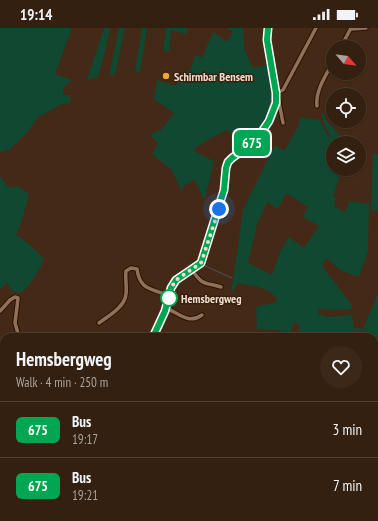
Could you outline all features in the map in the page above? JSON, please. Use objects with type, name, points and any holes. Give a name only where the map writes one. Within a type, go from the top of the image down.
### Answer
[{"type":"street","points":[[268,28],[267,40],[276,93],[284,123]]},
{"type":"street","points":[[276,93],[283,90],[316,28]]},
{"type":"street","points":[[345,40],[351,28],[366,28]]},
{"type":"street","points":[[317,106],[316,100],[326,76]]},
{"type":"street","points":[[155,333],[166,308],[171,288],[176,280],[201,263],[224,190],[227,164],[232,158],[253,143],[261,133],[269,121],[276,103],[276,93]]},
{"type":"street","points":[[99,323],[124,301],[126,294],[126,272],[131,268],[137,269],[139,279],[145,287],[169,296]]},
{"type":"street","points":[[192,270],[199,281],[222,287]]},
{"type":"street","points":[[0,311],[10,300],[15,297],[18,298],[15,323],[18,333]]},
{"type":"street","points":[[166,308],[189,320],[202,315]]},
{"type":"green space","points":[[0,28],[72,28],[55,74],[72,80],[63,88],[63,95],[70,95],[70,104],[64,103],[38,117],[26,134],[10,149],[0,152]]},
{"type":"green space","points":[[104,28],[110,28],[98,77],[87,80]]},
{"type":"green space","points":[[119,28],[125,28],[115,75],[109,76]]},
{"type":"green space","points":[[142,28],[147,28],[140,72],[135,71]]},
{"type":"green space","points":[[162,28],[188,28],[186,34],[171,30],[169,52],[163,51],[166,29]]},
{"type":"green space","points":[[227,28],[243,28],[244,49],[252,67],[267,65],[271,89],[271,106],[255,133],[246,137],[244,133],[233,137],[228,129],[204,142],[193,150],[214,161],[205,199],[194,179],[184,186],[181,191],[172,170],[152,154],[158,143],[150,135],[161,130],[174,113],[154,99],[157,80],[176,86],[181,76],[191,69],[195,55],[202,58],[213,32],[227,42],[233,32]]},
{"type":"green space","points":[[321,113],[324,113],[326,127],[323,121]]},
{"type":"green space","points":[[300,117],[320,120],[328,136],[326,136],[326,176],[340,176],[333,197],[336,198],[334,207],[346,212],[349,201],[369,204],[368,251],[359,277],[342,271],[326,258],[322,266],[351,304],[352,309],[319,309],[318,314],[329,317],[352,315],[354,328],[363,329],[378,294],[378,333],[298,333],[300,325],[294,322],[290,333],[278,330],[257,329],[256,307],[277,302],[275,297],[267,290],[238,283],[231,295],[243,210],[275,145],[284,151],[298,127]],"holes":[[[286,193],[308,207],[303,217],[319,226],[304,248],[289,237],[281,250],[272,275],[248,263],[257,224],[267,202],[278,209]]]},
{"type":"green space","points":[[326,128],[333,128],[341,136],[330,136]]},
{"type":"green space","points":[[373,154],[378,154],[378,211],[371,210]]},
{"type":"green space","points":[[0,176],[6,185],[11,188],[18,186],[29,194],[16,235],[28,243],[44,259],[31,282],[25,290],[20,293],[12,291],[7,283],[0,289]]},
{"type":"waterway","points":[[254,139],[266,118],[271,100],[272,85],[267,52]]},
{"type":"waterway","points":[[203,265],[232,278]]},
{"type":"waterway","points":[[167,292],[174,277],[184,270],[188,271]]},
{"type":"waterway","points":[[157,322],[166,297]]},
{"type":"bus line","name":"675","points":[[155,333],[165,311],[171,288],[176,280],[201,263],[224,190],[228,162],[253,143],[269,121],[276,103],[277,96],[267,40],[268,28]]},
{"type":"place","name":"Schirmbar Bensem","points":[[166,76]]},
{"type":"place","name":"Hemsbergweg","points":[[169,298]]},
{"type":"route","points":[[169,298],[171,288],[176,280],[201,263],[219,209]]}]
